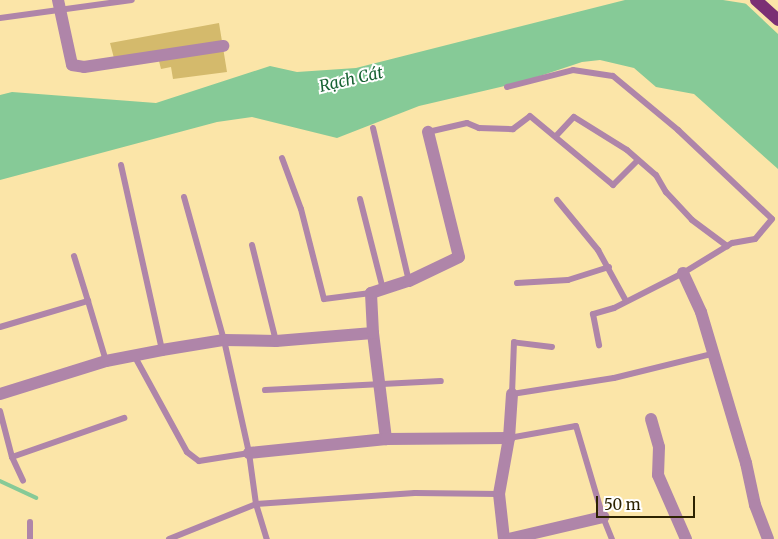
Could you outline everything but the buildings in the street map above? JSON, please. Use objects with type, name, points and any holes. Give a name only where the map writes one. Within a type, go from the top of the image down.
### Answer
[{"type":"main road","points":[[756,0],[778,20]]},
{"type":"street","points":[[59,5],[72,65],[84,67],[222,46]]},
{"type":"street","points":[[386,439],[373,333],[377,291],[409,281],[459,257],[428,132]]},
{"type":"street","points":[[683,273],[701,312],[712,354],[746,462],[755,505],[768,539]]},
{"type":"street","points":[[0,394],[106,360],[135,357],[162,350],[224,340],[276,341],[373,333]]},
{"type":"street","points":[[504,539],[499,494],[509,438],[512,394]]},
{"type":"street","points":[[651,419],[659,447],[658,475],[686,539]]},
{"type":"street","points":[[249,454],[386,439],[509,438]]},
{"type":"street","points":[[509,539],[603,517]]},
{"type":"lane","points":[[0,18],[59,5],[132,0]]},
{"type":"lane","points":[[507,87],[573,70],[612,76],[678,130],[772,219],[755,239],[727,246],[683,273],[614,308],[593,314],[599,345]]},
{"type":"lane","points":[[428,132],[467,123],[479,128],[513,129],[530,116],[613,185],[638,160]]},
{"type":"lane","points":[[556,136],[574,117],[638,160],[656,175],[666,192],[692,220],[727,246]]},
{"type":"lane","points":[[373,128],[409,281]]},
{"type":"lane","points":[[282,158],[301,208],[324,299],[377,291],[360,199]]},
{"type":"lane","points":[[121,165],[162,350]]},
{"type":"lane","points":[[184,197],[224,340],[249,454],[256,504],[267,539]]},
{"type":"lane","points":[[557,200],[609,267],[626,301]]},
{"type":"lane","points":[[252,245],[276,341]]},
{"type":"lane","points":[[74,256],[106,360]]},
{"type":"lane","points":[[517,283],[568,280],[609,267]]},
{"type":"lane","points":[[0,328],[88,301]]},
{"type":"lane","points":[[552,347],[514,342],[512,394],[614,378],[712,354]]},
{"type":"lane","points":[[135,357],[187,452],[199,461],[249,454]]},
{"type":"lane","points":[[265,390],[379,382],[441,381]]},
{"type":"lane","points":[[0,411],[12,457],[24,481]]},
{"type":"lane","points":[[12,457],[124,418]]},
{"type":"lane","points":[[509,438],[576,426],[603,517],[612,539]]},
{"type":"lane","points":[[169,539],[256,504],[415,493],[499,494]]},
{"type":"lane","points":[[30,522],[30,539]]},
{"type":"water","name":"Rạch Cát","points":[[625,0],[723,0],[761,6],[778,1],[778,169],[694,94],[656,87],[634,68],[600,60],[582,62],[522,82],[419,106],[337,138],[252,117],[217,122],[0,180],[0,95],[12,92],[156,103],[270,66],[297,72],[356,68]]},
{"type":"pier","points":[[778,0],[778,34],[744,2],[761,4]]},
{"type":"waterway","points":[[0,481],[36,498]]}]
